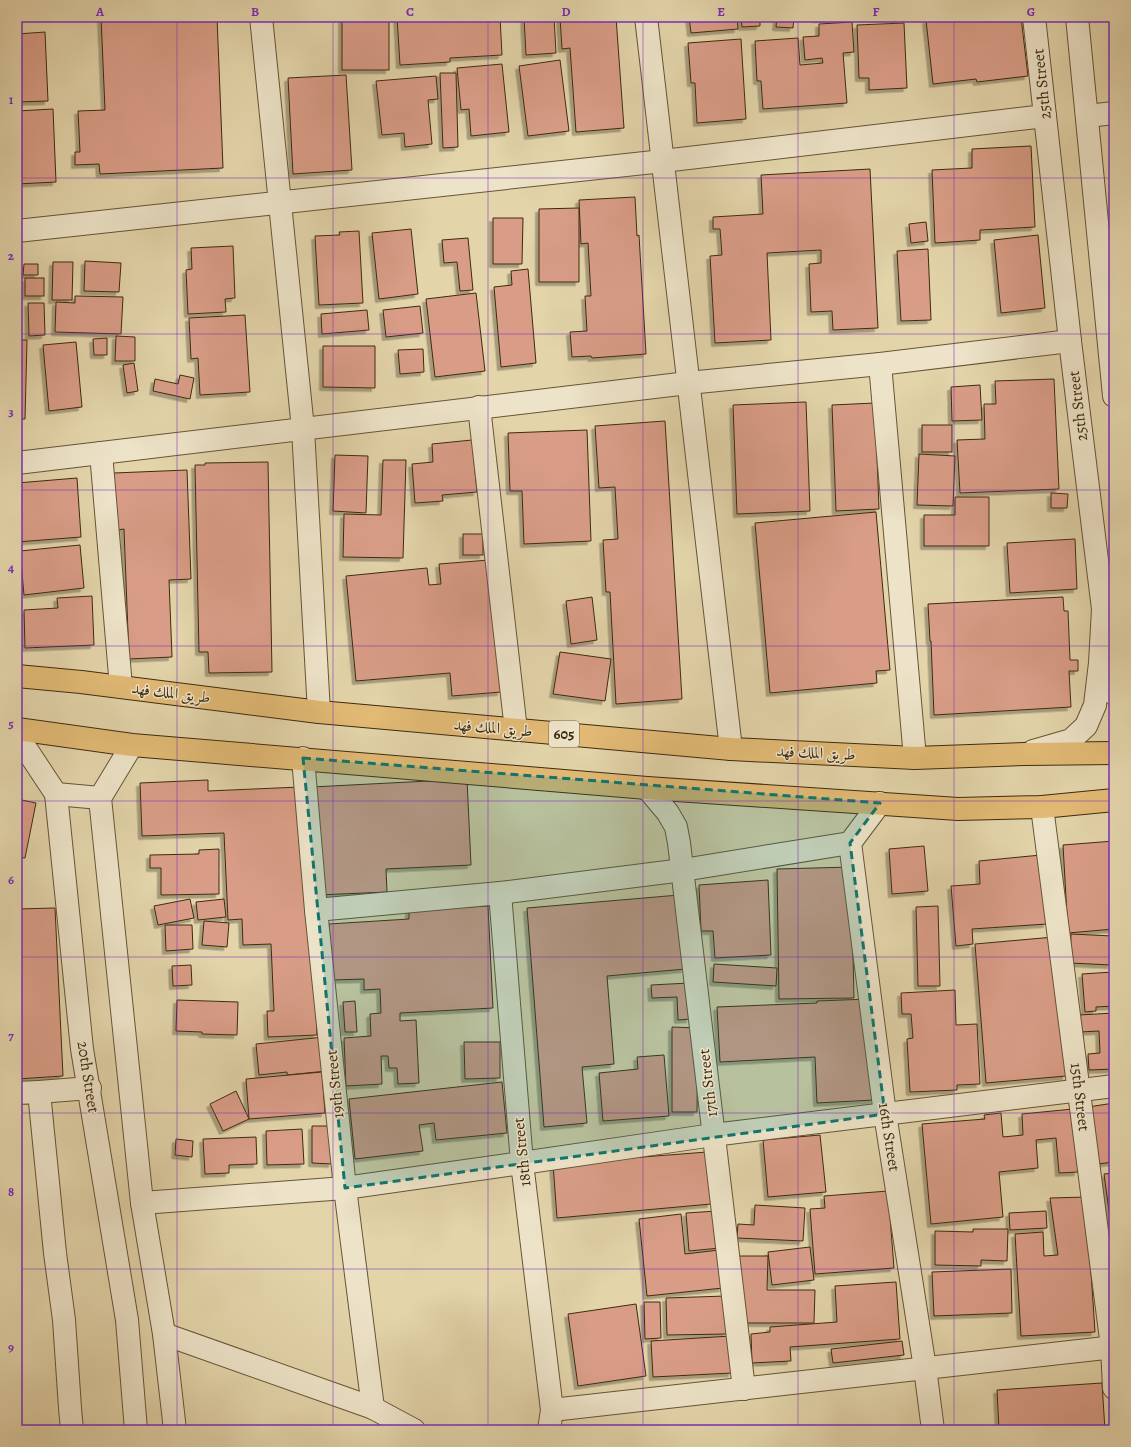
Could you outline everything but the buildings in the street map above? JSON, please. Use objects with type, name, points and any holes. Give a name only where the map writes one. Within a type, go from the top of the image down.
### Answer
[{"type":"highway","name":"طريق الملك فهد","points":[[17,676],[121,687],[319,712],[731,749],[915,758],[1026,754],[1114,753]]},
{"type":"highway","points":[[17,729],[132,745],[303,758],[647,788],[958,809],[1042,806],[1114,800]]},
{"type":"street","points":[[261,17],[302,428],[319,712]]},
{"type":"street","points":[[646,17],[731,749]]},
{"type":"street","name":"25th Street","points":[[1026,754],[1071,740],[1086,726],[1095,705],[1096,698],[1100,662],[1102,609],[1070,341],[1034,17]]},
{"type":"street","points":[[1077,17],[1111,334],[1114,396]]},
{"type":"street","points":[[1087,116],[1114,113]]},
{"type":"street","points":[[17,231],[663,161],[1045,116]]},
{"type":"street","points":[[17,463],[480,407],[688,383],[880,364],[1070,341]]},
{"type":"street","points":[[880,364],[915,758]]},
{"type":"street","points":[[480,407],[516,730]]},
{"type":"street","points":[[101,453],[121,687]]},
{"type":"street","points":[[1102,609],[1106,687],[1114,694]]},
{"type":"street","name":"20th Street","points":[[17,735],[56,794],[82,1049],[90,1088],[127,1320],[136,1430]]},
{"type":"street","points":[[132,745],[100,798],[142,1203],[164,1334],[176,1430]]},
{"type":"street","name":"19th Street","points":[[303,758],[316,910],[345,1188],[373,1408]]},
{"type":"street","name":"17th Street","points":[[647,788],[668,813],[676,826],[683,870],[744,1389]]},
{"type":"street","points":[[56,794],[100,798]]},
{"type":"street","points":[[316,910],[500,893],[683,870],[850,843],[880,803]]},
{"type":"street","name":"15th Street","points":[[1042,806],[1113,1347],[1114,1388]]},
{"type":"street","name":"16th Street","points":[[850,843],[885,1114],[925,1368],[933,1430]]},
{"type":"street","name":"18th Street","points":[[500,893],[522,1163],[551,1420]]},
{"type":"street","points":[[142,1203],[345,1188],[714,1135],[1114,1086]]},
{"type":"street","points":[[17,1093],[90,1088]]},
{"type":"street","points":[[39,1092],[54,1245],[64,1320],[72,1430]]},
{"type":"street","points":[[164,1334],[373,1408],[414,1430]]},
{"type":"street","points":[[551,1420],[744,1389],[1113,1347]]},
{"type":"highlighted area","points":[[303,758],[880,803],[850,843],[885,1114],[345,1188]]}]
